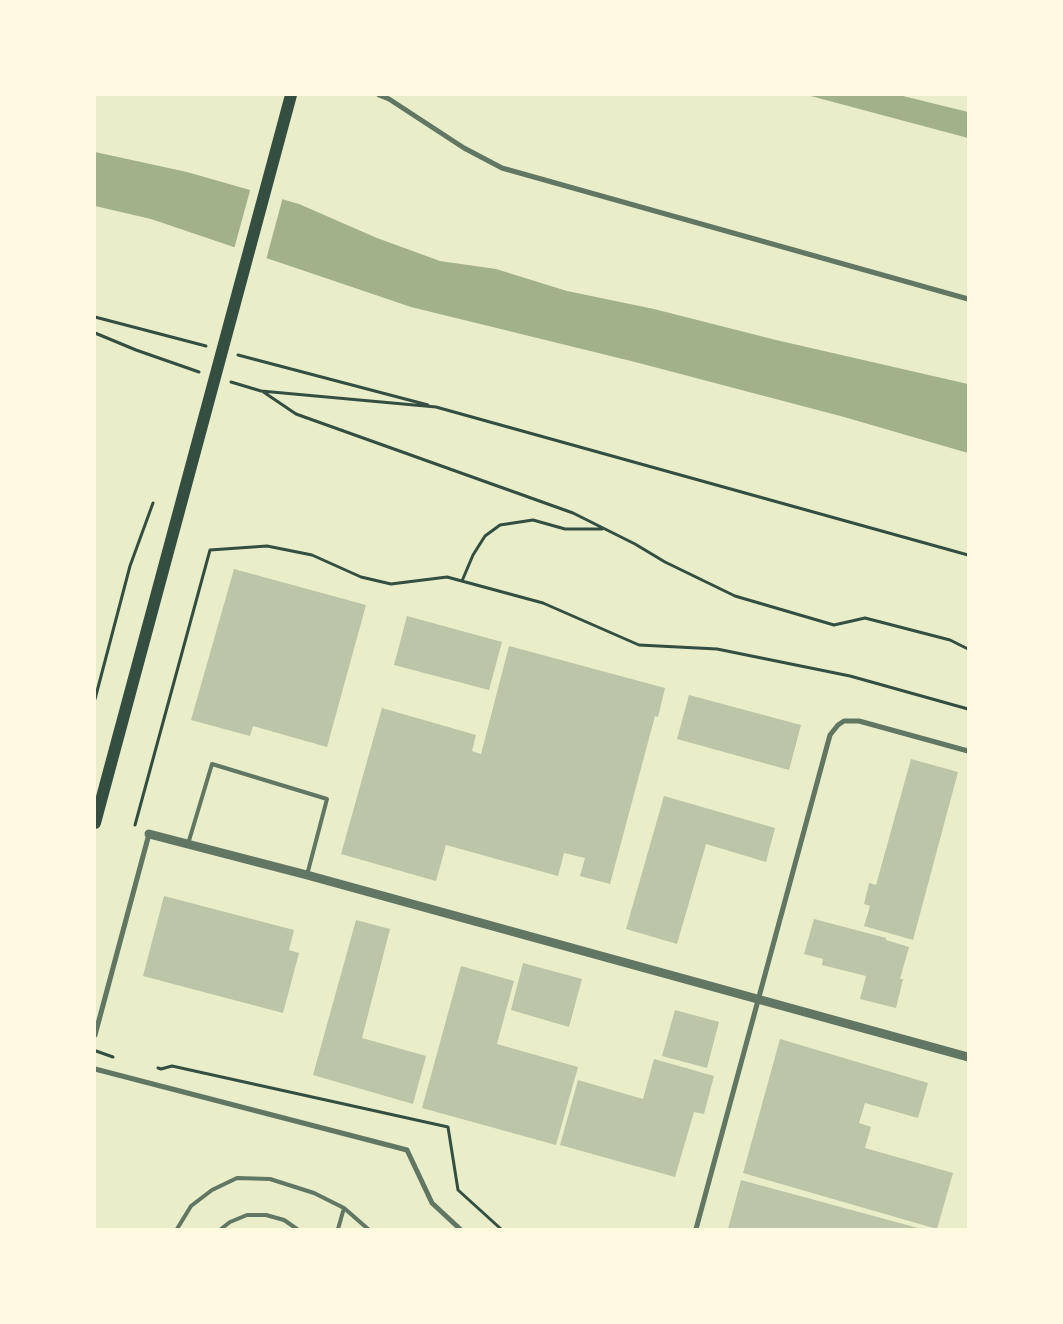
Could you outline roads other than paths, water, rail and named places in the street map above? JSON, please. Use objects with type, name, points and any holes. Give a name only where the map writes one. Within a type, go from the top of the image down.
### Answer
[{"type":"main road","points":[[95,823],[291,95]]},
{"type":"street","points":[[379,95],[464,148],[502,168],[968,299]]},
{"type":"street","points":[[696,1229],[830,735],[844,721],[859,721],[968,751]]},
{"type":"street","points":[[95,1036],[149,834],[307,875],[968,1058]]},
{"type":"street","points":[[95,1069],[408,1150],[432,1203],[460,1229]]},
{"type":"lane","points":[[188,844],[212,764],[328,799],[307,875]]},
{"type":"lane","points":[[177,1229],[191,1206],[212,1190],[237,1178],[270,1179],[314,1193],[344,1208],[368,1229]]},
{"type":"lane","points":[[338,1229],[344,1208]]},
{"type":"lane","points":[[222,1229],[230,1222],[247,1215],[266,1215],[284,1220],[297,1229]]}]
